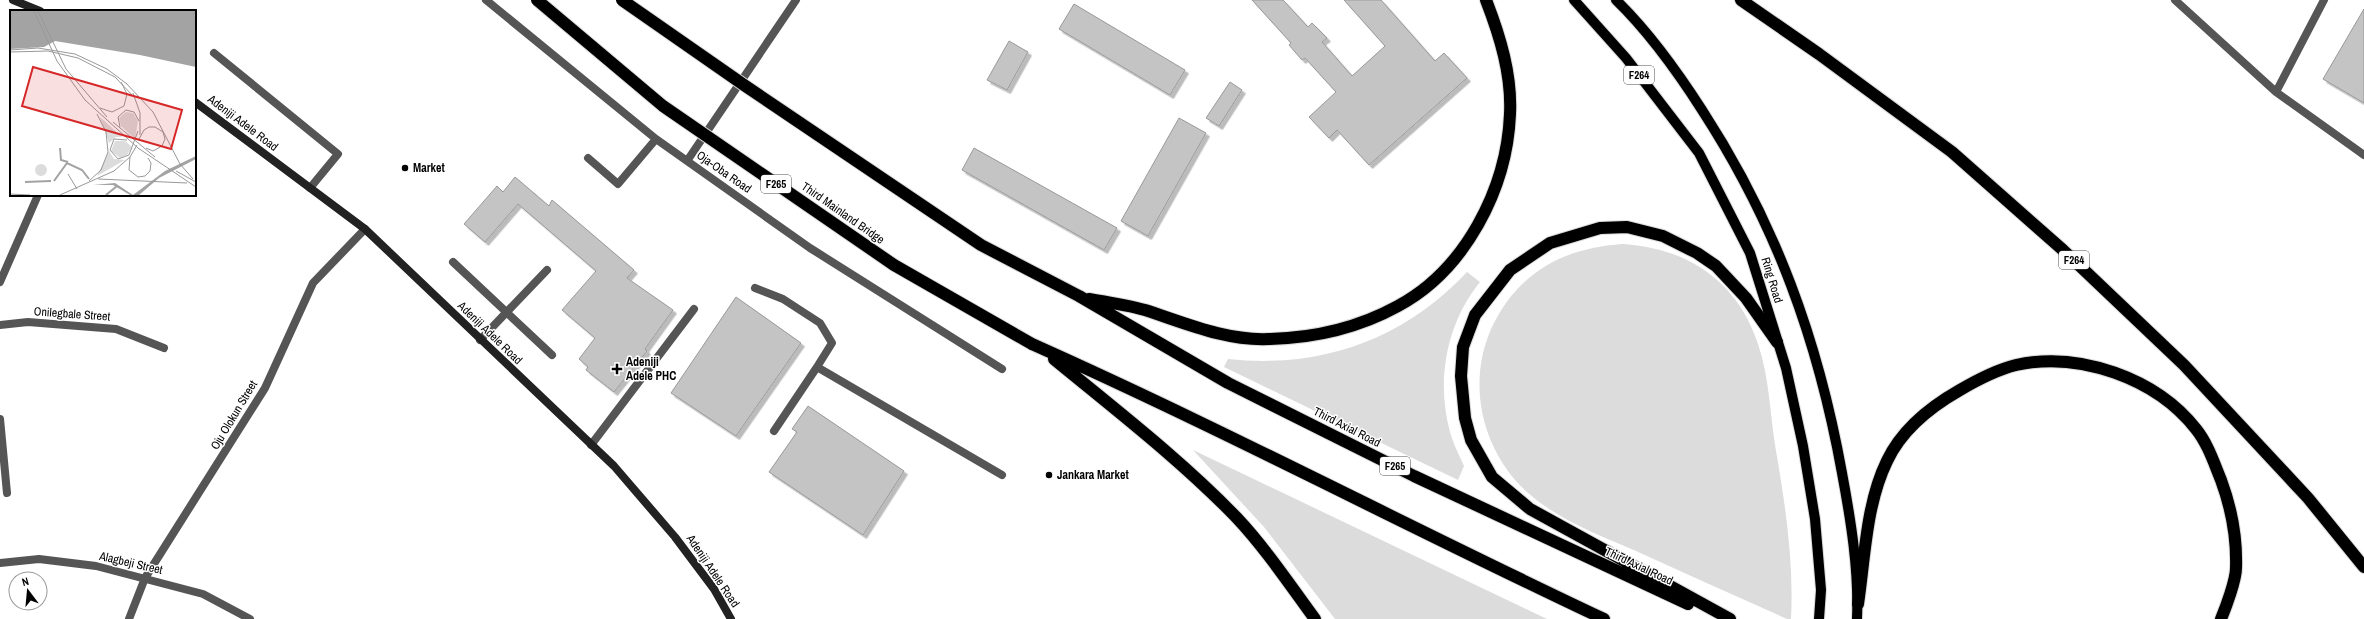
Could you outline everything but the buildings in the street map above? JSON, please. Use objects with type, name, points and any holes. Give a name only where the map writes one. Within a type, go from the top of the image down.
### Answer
[{"type":"highway","name":"Third Mainland Bridge","points":[[537,0],[663,106],[894,265],[1035,346]]},
{"type":"highway","name":"F265","points":[[622,0],[744,85],[981,245],[1079,296]]},
{"type":"highway","points":[[1079,296],[1143,310],[1211,333],[1266,340],[1313,336],[1349,326],[1404,302],[1427,285],[1456,258],[1477,224],[1496,187],[1505,153],[1510,114],[1509,84],[1504,52],[1486,0]]},
{"type":"highway","name":"F264","points":[[1741,0],[1819,54],[1952,152],[2063,250],[2184,365],[2308,498],[2364,567]]},
{"type":"highway","points":[[1730,619],[1530,509],[1492,477],[1471,440],[1463,406],[1461,376],[1463,347],[1475,315],[1510,270],[1550,243],[1600,228],[1627,227],[1663,236],[1697,253],[1716,266],[1746,298],[1777,342]]},
{"type":"highway","name":"Third Axial Road","points":[[1079,296],[1228,383],[1386,462],[1720,619]]},
{"type":"highway","points":[[1035,346],[1148,436],[1237,518],[1275,563],[1315,619]]},
{"type":"highway","name":"F265","points":[[1035,346],[1241,442],[1473,558],[1604,619]]},
{"type":"highway","points":[[1858,604],[1872,506],[1887,461],[1904,435],[1924,413],[1981,378],[2015,365],[2046,361],[2082,364],[2114,372],[2147,388],[2172,405],[2196,429],[2210,453],[2230,504],[2237,569],[2222,619]]},
{"type":"main road","name":"Ring Road","points":[[1574,0],[1626,58],[1699,153],[1750,253],[1786,368],[1803,446],[1815,519],[1821,590],[1819,619]]},
{"type":"main road","name":"Ring Road","points":[[1616,0],[1632,16],[1683,80],[1722,140],[1763,215],[1792,284],[1814,349],[1835,435],[1850,518],[1858,604],[1857,619]]},
{"type":"street","points":[[13,0],[38,10]]},
{"type":"street","name":"Oja-Oba Road","points":[[486,0],[656,139],[810,248],[1002,369]]},
{"type":"street","points":[[687,161],[796,0]]},
{"type":"street","points":[[2175,0],[2276,92],[2364,155]]},
{"type":"street","points":[[2276,92],[2324,0]]},
{"type":"street","points":[[214,53],[338,154],[310,188]]},
{"type":"street","name":"Adeniji Adele Road","points":[[196,103],[365,229],[614,466],[675,537],[714,589],[731,619]]},
{"type":"street","points":[[588,158],[618,184],[656,139]]},
{"type":"street","points":[[0,282],[38,196]]},
{"type":"street","name":"Oju Olokun Street","points":[[130,619],[144,578],[264,388],[313,283],[365,229]]},
{"type":"street","points":[[453,262],[552,355]]},
{"type":"street","points":[[480,340],[547,270]]},
{"type":"street","points":[[755,288],[783,299],[820,323],[832,343],[774,431]]},
{"type":"street","points":[[591,445],[694,309]]},
{"type":"street","name":"Onilegbale Street","points":[[0,325],[28,322],[116,329],[164,348]]},
{"type":"street","points":[[817,367],[1002,476]]},
{"type":"street","points":[[0,419],[7,493]]},
{"type":"street","name":"Alagbeji Street","points":[[0,563],[39,559],[96,566],[202,594],[250,619]]},
{"type":"shaded area","points":[[1622,244],[1668,252],[1688,261],[1723,285],[1737,302],[1749,321],[1762,356],[1769,394],[1788,532],[1792,597],[1791,619],[1787,619],[1593,533],[1565,519],[1539,502],[1511,475],[1498,455],[1488,434],[1482,412],[1480,389],[1481,366],[1486,343],[1495,321],[1506,303],[1518,288],[1532,275],[1548,265],[1564,257],[1582,251],[1602,246]]},
{"type":"shaded area","points":[[1467,272],[1480,282],[1468,298],[1459,316],[1452,334],[1444,373],[1446,413],[1451,436],[1464,466],[1458,480],[1224,367],[1228,359],[1262,361],[1296,359],[1328,354],[1358,345],[1388,332],[1416,316],[1442,296]]},
{"type":"shaded area","points":[[1193,450],[1547,619],[1335,619],[1264,527]]},
{"type":"place","name":"Market","points":[[405,168]]},
{"type":"place","name":"Adeniji Adele PHC","points":[[617,369]]},
{"type":"place","name":"Jankara Market","points":[[1049,475]]}]
